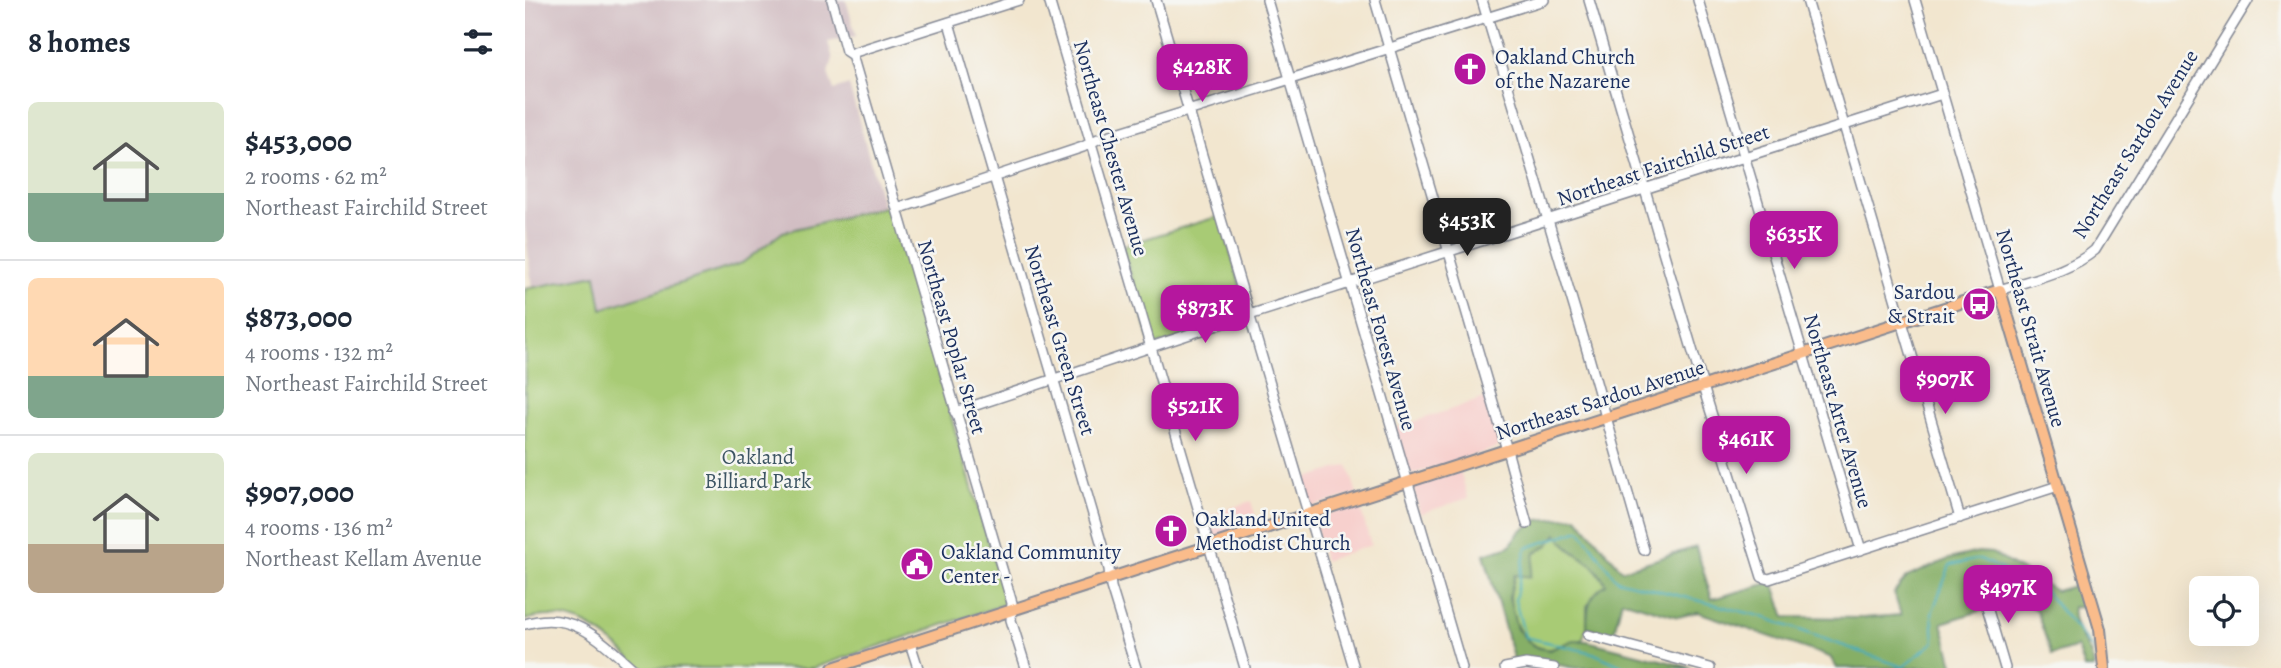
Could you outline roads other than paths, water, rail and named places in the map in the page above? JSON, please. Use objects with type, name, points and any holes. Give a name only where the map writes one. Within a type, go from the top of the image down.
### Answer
[{"type":"main road","name":"Northeast Sardou Avenue","points":[[834,668],[2000,290]]},
{"type":"main road","name":"Northeast Strait Avenue","points":[[2000,290],[2100,629],[2104,668]]},
{"type":"street","name":"Northeast Poplar Street","points":[[832,0],[846,51],[852,55],[1009,591],[1012,603],[1011,620],[1026,668]]},
{"type":"street","points":[[852,55],[1019,0]]},
{"type":"street","name":"Northeast Chester Avenue","points":[[1049,0],[1245,668]]},
{"type":"street","points":[[1156,0],[1354,668]]},
{"type":"street","name":"Northeast Forest Avenue","points":[[1267,0],[1462,668]]},
{"type":"street","points":[[1375,0],[1527,524]]},
{"type":"street","points":[[1482,0],[1644,550]]},
{"type":"street","points":[[897,209],[1189,111],[1544,0]]},
{"type":"street","points":[[1589,0],[1703,387],[1764,579],[2058,486]]},
{"type":"street","name":"Northeast Arter Avenue","points":[[1698,0],[1861,550]]},
{"type":"street","points":[[1807,0],[1960,518]]},
{"type":"street","name":"Northeast Strait Avenue","points":[[1915,0],[2000,290]]},
{"type":"street","name":"Northeast Sardou Avenue","points":[[2000,290],[2064,268],[2095,250],[2248,0]]},
{"type":"street","name":"Northeast Green Street","points":[[949,23],[1136,668]]},
{"type":"street","name":"Northeast Fairchild Street","points":[[955,412],[1942,94]]},
{"type":"street","points":[[1982,590],[2005,668]]},
{"type":"street","points":[[525,624],[545,620],[571,623],[593,634],[632,668]]},
{"type":"street","points":[[525,630],[556,625],[580,632],[624,668]]},
{"type":"street","points":[[1588,635],[1710,668]]},
{"type":"street","points":[[910,643],[918,668]]},
{"type":"street","points":[[1504,668],[1526,664],[1554,668]]},
{"type":"waterway","points":[[1626,668],[1593,653],[1525,637],[1515,600],[1526,548],[1580,530],[1617,580],[1760,616],[1903,667],[1934,642],[1932,613],[1950,565],[1980,559],[2043,589],[2098,655]]},
{"type":"place","name":"Oakland Church of the Nazarene","points":[[1470,69]]},
{"type":"place","name":"Sardou & Strait","points":[[1979,304]]},
{"type":"place","name":"Oakland United Methodist Church","points":[[1171,531]]},
{"type":"place","name":"Oakland Community Center -","points":[[917,564]]},
{"type":"park label","name":"Oakland Billiard Park","points":[[758,469]]}]
